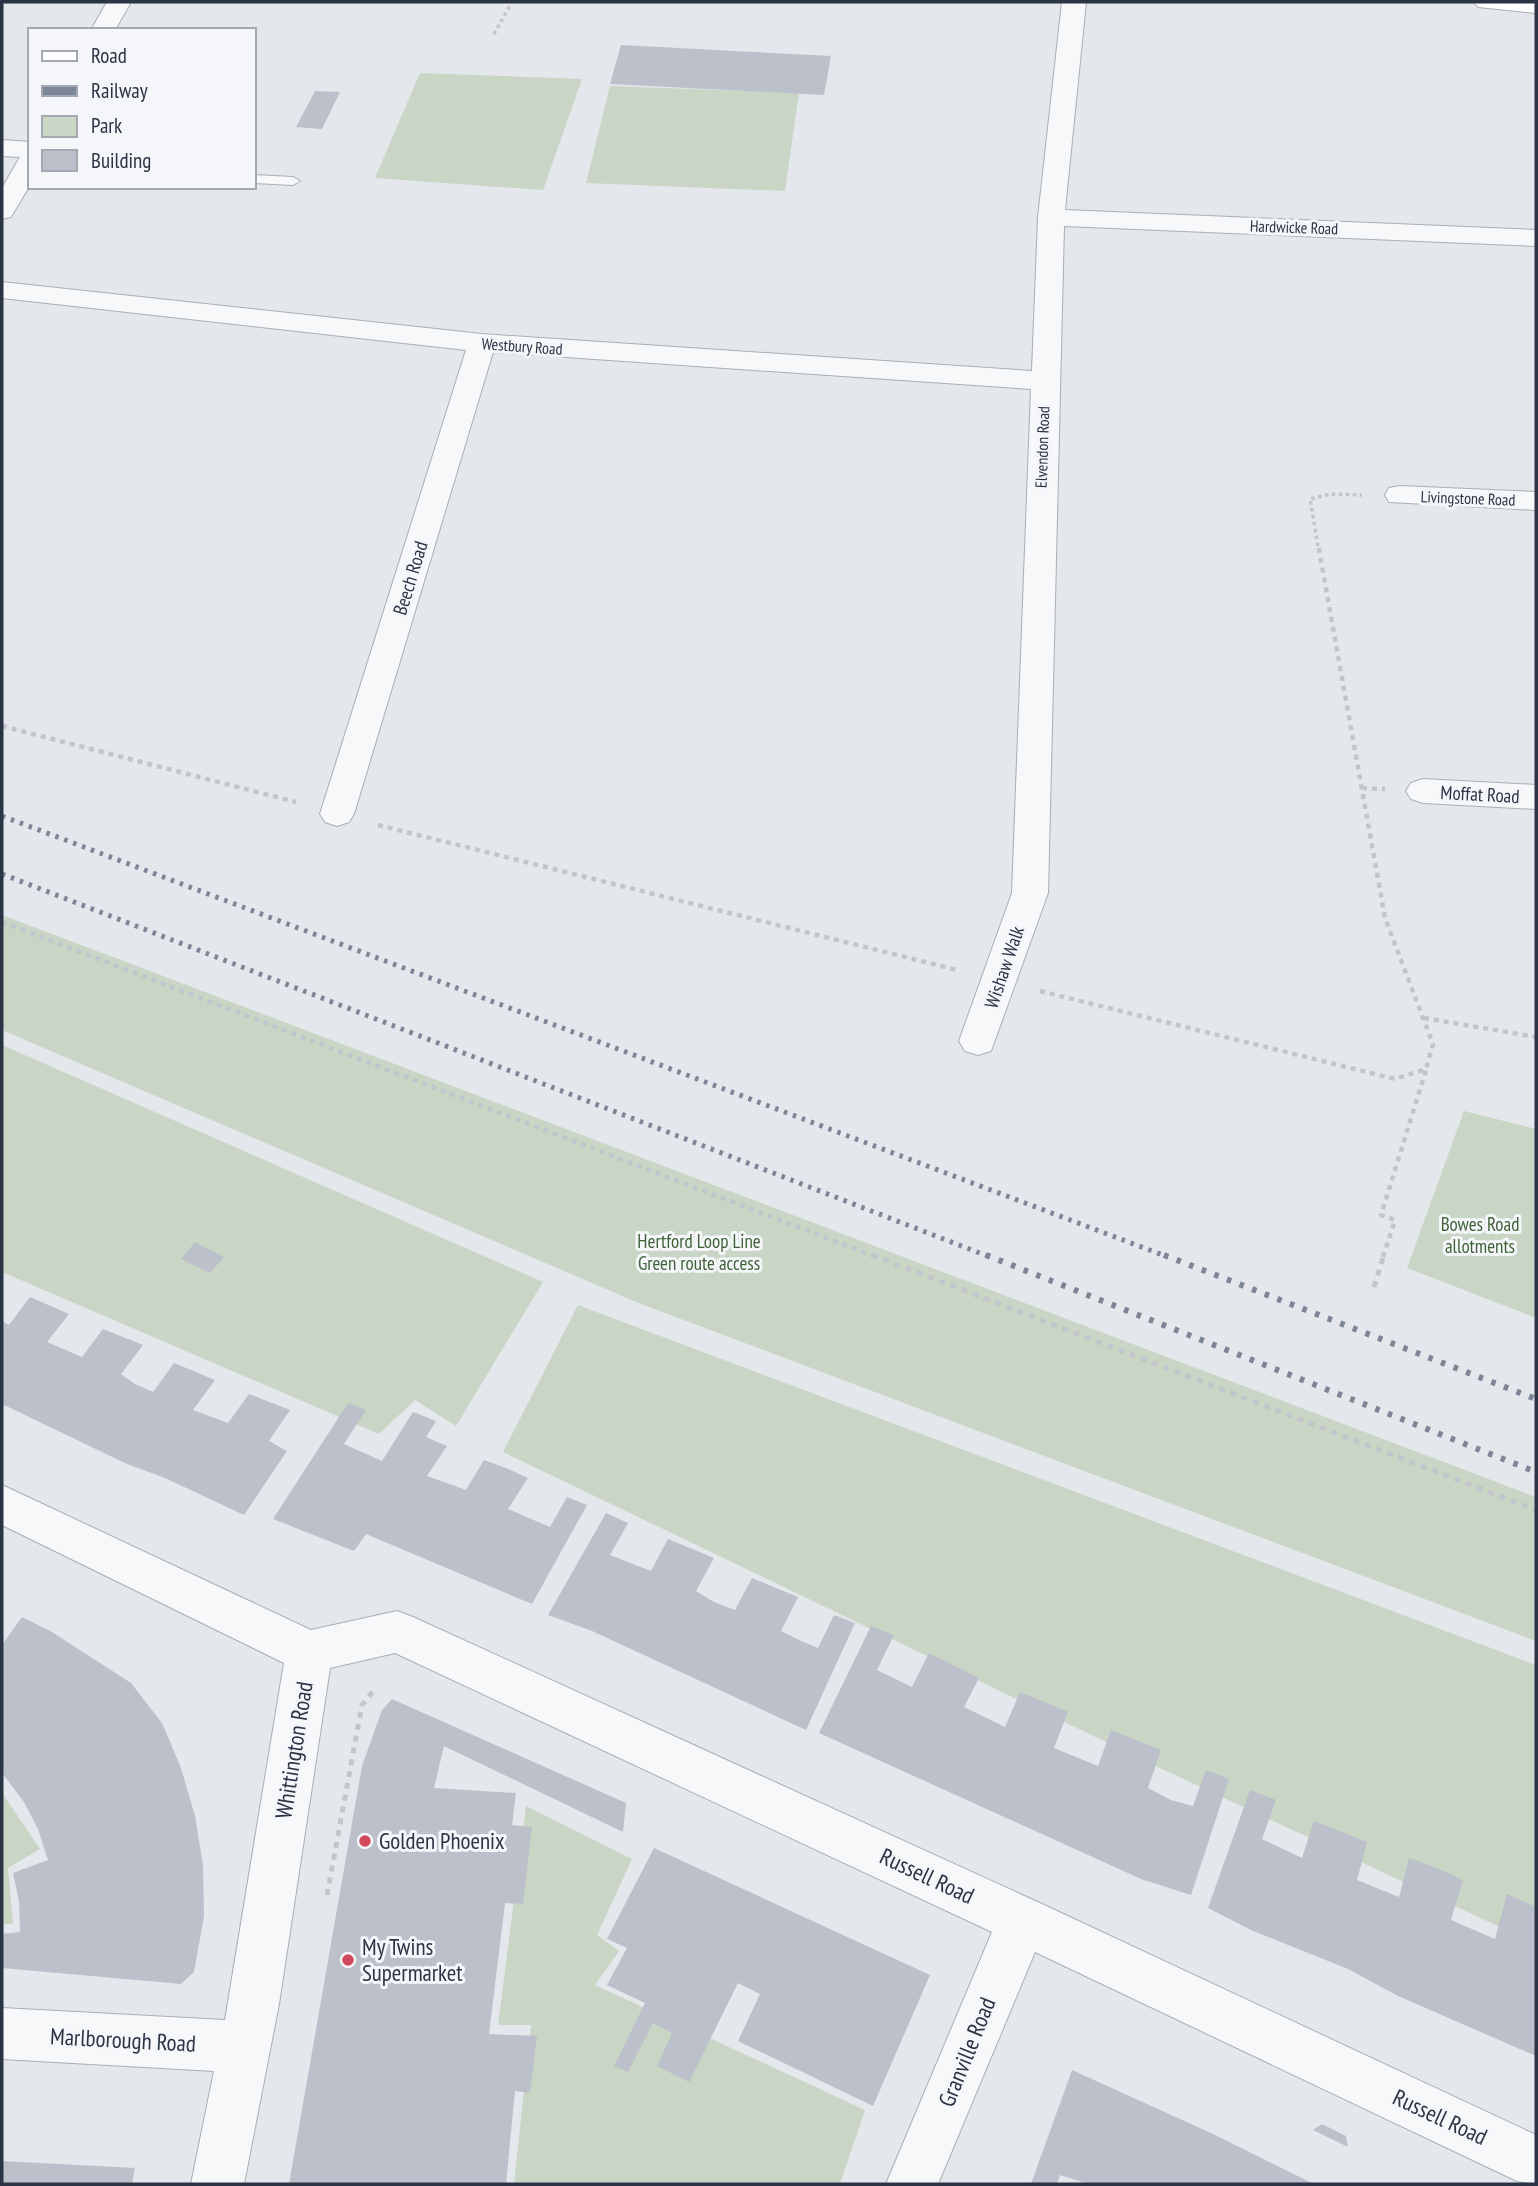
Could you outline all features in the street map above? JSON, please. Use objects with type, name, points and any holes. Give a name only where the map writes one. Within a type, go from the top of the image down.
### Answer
[{"type":"main road","points":[[1486,2],[1536,6]]},
{"type":"street","points":[[104,28],[118,2]]},
{"type":"street","name":"Elvendon Road","points":[[1030,893],[1051,217],[1074,2]]},
{"type":"street","points":[[2,148],[28,161]]},
{"type":"street","points":[[2,211],[28,163]]},
{"type":"street","name":"Hardwicke Road","points":[[1051,217],[1536,238]]},
{"type":"street","name":"Westbury Road","points":[[2,290],[482,343],[1044,381]]},
{"type":"street","name":"Beech Road","points":[[337,814],[482,343]]},
{"type":"street","name":"Livingstone Road","points":[[1400,495],[1536,501]]},
{"type":"street","name":"Moffat Road","points":[[1423,791],[1536,797]]},
{"type":"street","name":"Wishaw Walk","points":[[978,1041],[1030,893]]},
{"type":"street","points":[[2,1504],[309,1652]]},
{"type":"street","name":"Russell Road","points":[[309,1652],[397,1632],[1024,1921],[1536,2162]]},
{"type":"street","name":"Whittington Road","points":[[217,2184],[254,2004],[309,1652]]},
{"type":"street","name":"Granville Road","points":[[912,2184],[1000,1970],[1024,1921]]},
{"type":"street","name":"Marlborough Road","points":[[2,2033],[244,2047]]},
{"type":"lane","points":[[256,179],[293,181]]},
{"type":"path","points":[[494,34],[512,2]]},
{"type":"path","points":[[1374,1287],[1395,1220],[1381,1215],[1433,1044],[1385,918],[1310,499],[1331,494],[1400,495]]},
{"type":"path","points":[[2,726],[456,846],[1395,1079],[1426,1069]]},
{"type":"path","points":[[2,922],[1536,1510]]},
{"type":"path","points":[[1423,1018],[1536,1037]]},
{"type":"path","points":[[327,1897],[362,1705],[374,1690],[386,1682]]},
{"type":"green space","points":[[420,73],[582,79],[543,190],[375,178]]},
{"type":"green space","points":[[610,86],[799,93],[785,191],[586,183]]},
{"type":"green space","name":"Hertford Loop Line Green route access","points":[[2,915],[1536,1497],[1536,1641],[641,1304],[2,1030]]},
{"type":"green space","points":[[2,1045],[543,1282],[456,1426],[415,1400],[379,1434],[2,1272]]},
{"type":"green space","name":"Bowes Road allotments","points":[[1464,1111],[1536,1129],[1536,1318],[1407,1268]]},
{"type":"green space","points":[[578,1305],[1536,1665],[1536,1944],[1158,1767],[503,1452]]},
{"type":"green space","points":[[2,1793],[40,1849],[8,1868],[13,1924],[2,1924]]},
{"type":"green space","points":[[526,1806],[632,1859],[597,1935],[619,1951],[595,1985],[865,2110],[840,2184],[514,2184],[531,2025],[498,2025]]},
{"type":"building","points":[[621,45],[831,56],[824,95],[610,84]]},
{"type":"building","points":[[315,91],[340,92],[322,129],[296,127]]},
{"type":"building","points":[[195,1242],[224,1257],[210,1273],[181,1259]]},
{"type":"building","points":[[30,1297],[69,1314],[47,1342],[82,1357],[103,1329],[143,1345],[121,1374],[135,1384],[153,1392],[174,1363],[215,1380],[193,1410],[228,1423],[249,1394],[290,1410],[269,1441],[287,1451],[244,1515],[165,1478],[127,1464],[2,1404],[2,1321],[9,1325]]},
{"type":"building","points":[[348,1403],[366,1410],[344,1444],[382,1461],[413,1412],[436,1421],[426,1437],[447,1446],[427,1476],[466,1490],[484,1460],[506,1468],[528,1478],[508,1509],[550,1527],[567,1497],[587,1505],[532,1604],[366,1534],[354,1551],[273,1519]]},
{"type":"building","points":[[606,1513],[628,1523],[610,1555],[651,1571],[668,1539],[714,1558],[696,1591],[714,1602],[735,1610],[752,1578],[798,1597],[781,1631],[801,1641],[818,1648],[834,1615],[855,1623],[806,1730],[592,1631],[548,1615]]},
{"type":"building","points":[[22,1617],[52,1632],[131,1683],[162,1723],[181,1768],[195,1816],[203,1865],[204,1916],[194,1972],[181,1984],[2,1968],[2,1934],[20,1932],[19,1901],[13,1873],[48,1860],[38,1829],[24,1802],[2,1773],[2,1645]]},
{"type":"building","points":[[871,1626],[894,1635],[877,1670],[912,1687],[929,1653],[979,1678],[964,1707],[1005,1727],[1020,1692],[1068,1712],[1054,1748],[1098,1766],[1111,1730],[1161,1750],[1148,1788],[1171,1800],[1193,1806],[1206,1770],[1229,1779],[1191,1895],[1141,1879],[819,1733]]},
{"type":"building","points":[[392,1699],[626,1803],[623,1832],[444,1746],[434,1788],[516,1793],[512,1825],[532,1827],[523,1904],[505,1903],[489,2034],[537,2036],[530,2093],[515,2091],[506,2184],[289,2184],[362,1766],[382,1710]]},
{"type":"building","points":[[1250,1790],[1276,1800],[1262,1839],[1302,1858],[1314,1821],[1367,1842],[1357,1880],[1399,1897],[1409,1858],[1437,1868],[1463,1880],[1451,1920],[1495,1939],[1507,1894],[1536,1907],[1536,2056],[1398,1996],[1348,1969],[1253,1931],[1208,1908]]},
{"type":"building","points":[[654,1848],[930,1975],[873,2106],[738,2041],[760,1994],[738,1983],[689,2082],[657,2066],[672,2033],[653,2023],[628,2072],[614,2066],[645,2003],[607,1985],[627,1948],[607,1939]]},
{"type":"building","points":[[1072,2070],[1213,2134],[1314,2184],[1088,2184],[1060,2175],[1057,2184],[1031,2184]]},
{"type":"building","points":[[1322,2124],[1346,2136],[1348,2147],[1313,2130]]},
{"type":"building","points":[[2,2161],[135,2168],[132,2184],[2,2184]]},
{"type":"railway","points":[[2,816],[1168,1257]]},
{"type":"railway","points":[[2,874],[990,1257]]},
{"type":"railway","points":[[986,1255],[1536,1472]]},
{"type":"railway","points":[[1164,1255],[1536,1399]]},
{"type":"place","name":"Golden Phoenix","points":[[365,1841]]},
{"type":"place","name":"My Twins Supermarket","points":[[348,1960]]}]
